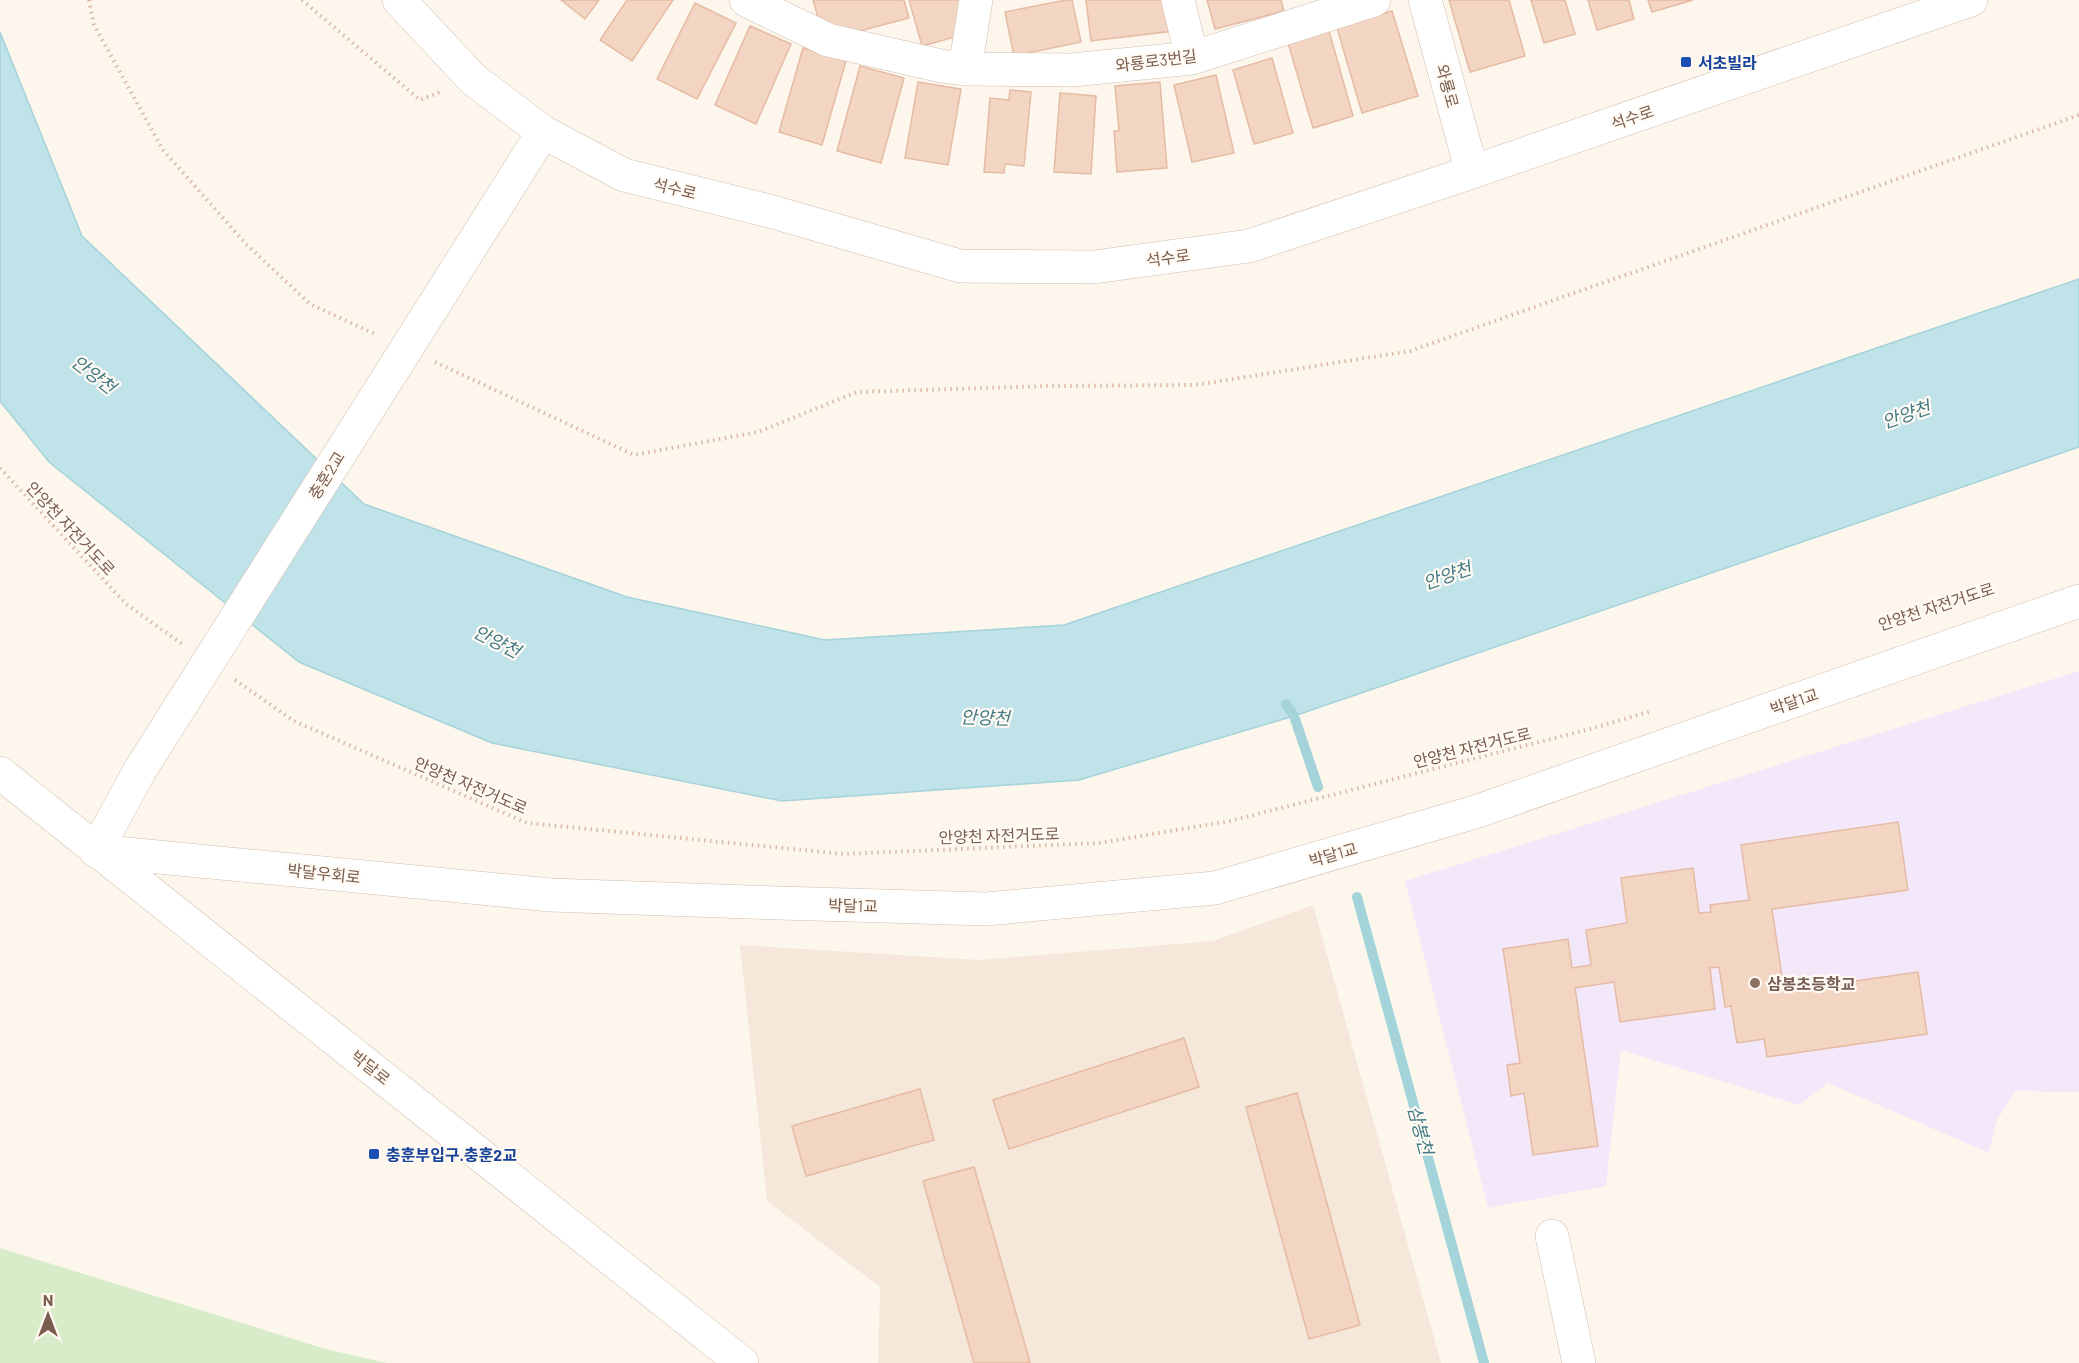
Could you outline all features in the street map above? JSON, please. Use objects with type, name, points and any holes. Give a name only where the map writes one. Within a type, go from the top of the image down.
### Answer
[{"type":"street","name":"석수로","points":[[399,0],[472,79],[543,132],[624,175],[773,212],[960,266],[1094,267],[1249,246],[1472,172],[1971,0]]},
{"type":"street","name":"와룡로3번길","points":[[746,0],[828,40],[941,66],[965,69],[1072,70],[1192,58],[1374,0]]},
{"type":"street","points":[[965,69],[976,0]]},
{"type":"street","points":[[1178,0],[1192,58]]},
{"type":"street","name":"와룡로","points":[[1425,0],[1472,172]]},
{"type":"street","name":"충훈2교","points":[[96,851],[140,770],[543,132]]},
{"type":"street","name":"박달1교","points":[[551,895],[986,909],[1215,888],[1475,812],[2079,600]]},
{"type":"street","name":"박달로","points":[[0,773],[742,1363]]},
{"type":"street","name":"박달우회로","points":[[96,851],[551,895]]},
{"type":"street","points":[[1552,1236],[1580,1363]]},
{"type":"path","points":[[302,0],[420,100],[472,79]]},
{"type":"path","name":"안양천 자전거도로","points":[[0,468],[126,604],[191,650]]},
{"type":"path","name":"안양천 자전거도로","points":[[228,676],[294,721],[527,823],[844,854],[1099,843],[1230,821],[1590,729],[1662,708]]},
{"type":"shaded area","name":"삼봉초등학교","points":[[2079,671],[2079,1092],[2015,1091],[1996,1122],[1989,1153],[1828,1083],[1799,1105],[1621,1050],[1606,1186],[1488,1208],[1405,881]]},
{"type":"shaded area","points":[[1313,905],[1441,1363],[878,1363],[880,1287],[767,1201],[740,945],[980,960],[1213,941]]},
{"type":"green space","points":[[0,1248],[329,1350],[387,1363],[0,1363]]},
{"type":"water","name":"안양천","points":[[0,32],[82,236],[364,504],[627,597],[825,640],[1064,625],[2079,279],[2079,447],[1294,716],[1079,780],[782,801],[492,743],[299,662],[49,462],[0,401]]},
{"type":"building","points":[[561,0],[599,0],[585,19]]},
{"type":"building","points":[[627,0],[673,0],[632,61],[600,40]]},
{"type":"building","points":[[813,0],[904,0],[909,18],[860,31],[820,24]]},
{"type":"building","points":[[909,0],[962,0],[955,37],[922,46]]},
{"type":"building","points":[[1072,0],[1081,42],[1014,56],[1005,12]]},
{"type":"building","points":[[1086,0],[1170,0],[1174,31],[1091,41]]},
{"type":"building","points":[[1207,0],[1281,0],[1284,11],[1215,29]]},
{"type":"building","points":[[1449,0],[1509,0],[1525,56],[1470,72]]},
{"type":"building","points":[[1531,0],[1565,0],[1575,34],[1544,43]]},
{"type":"building","points":[[1588,0],[1629,0],[1634,19],[1597,30]]},
{"type":"building","points":[[1648,0],[1693,0],[1652,12]]},
{"type":"building","points":[[695,3],[736,23],[697,99],[657,79]]},
{"type":"building","points":[[1392,11],[1418,96],[1362,113],[1337,28]]},
{"type":"building","points":[[750,26],[791,44],[756,124],[715,105]]},
{"type":"building","points":[[1329,31],[1353,116],[1313,128],[1288,43]]},
{"type":"building","points":[[803,48],[846,61],[822,145],[779,132]]},
{"type":"building","points":[[1272,58],[1293,133],[1254,144],[1233,70]]},
{"type":"building","points":[[860,66],[904,78],[881,163],[837,151]]},
{"type":"building","points":[[1216,75],[1234,153],[1192,162],[1174,85]]},
{"type":"building","points":[[918,82],[961,89],[948,165],[905,158]]},
{"type":"building","points":[[1160,82],[1167,168],[1117,172],[1114,131],[1119,131],[1115,86]]},
{"type":"building","points":[[1010,90],[1031,92],[1024,166],[1005,164],[1004,173],[984,172],[990,98],[1009,100]]},
{"type":"building","points":[[1060,93],[1096,96],[1091,174],[1054,172]]},
{"type":"building","points":[[1898,822],[1908,890],[1772,909],[1784,991],[1918,972],[1927,1034],[1767,1057],[1764,1039],[1737,1043],[1731,1006],[1725,1007],[1719,967],[1710,968],[1715,1009],[1620,1022],[1614,982],[1575,988],[1598,1146],[1533,1155],[1524,1093],[1511,1096],[1507,1065],[1520,1063],[1503,949],[1568,939],[1572,968],[1591,965],[1586,930],[1627,923],[1621,878],[1693,868],[1699,913],[1711,912],[1710,905],[1749,900],[1741,845]]},
{"type":"building","points":[[1184,1038],[1199,1087],[1009,1149],[993,1100]]},
{"type":"building","points":[[920,1089],[934,1140],[806,1176],[792,1126]]},
{"type":"building","points":[[1297,1093],[1360,1325],[1309,1339],[1246,1107]]},
{"type":"building","points":[[974,1167],[1030,1362],[974,1363],[923,1181]]},
{"type":"waterway","name":"삼봉천","points":[[1286,704],[1294,716],[1318,787]]},
{"type":"waterway","name":"삼봉천","points":[[1357,897],[1484,1363]]},
{"type":"place","name":"서초빌라","points":[[1686,62]]},
{"type":"place","name":"삼봉초등학교","points":[[1755,983]]},
{"type":"place","name":"충훈부입구.충훈2교","points":[[374,1154]]}]
